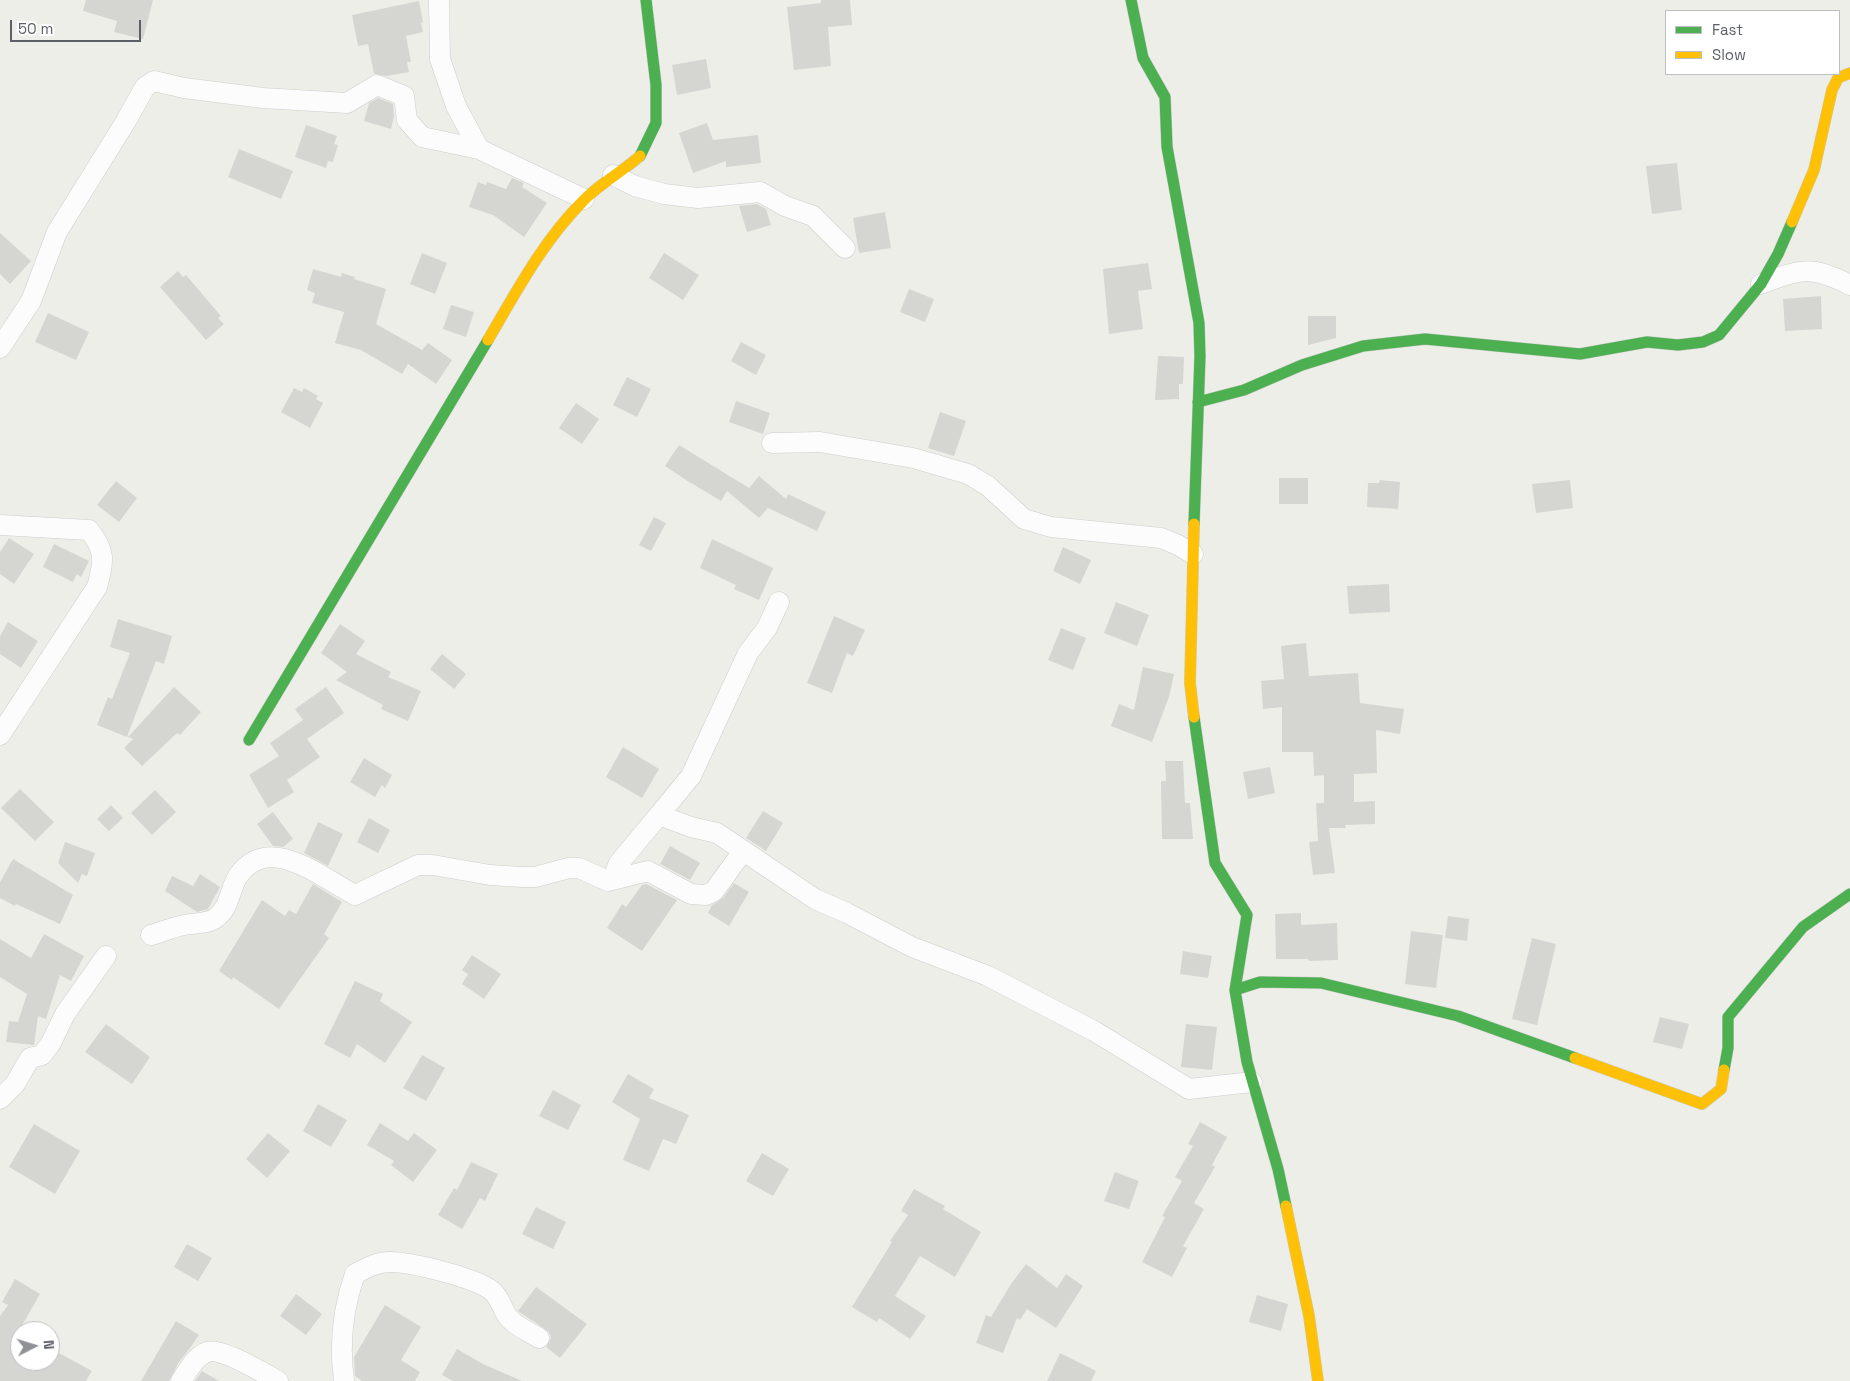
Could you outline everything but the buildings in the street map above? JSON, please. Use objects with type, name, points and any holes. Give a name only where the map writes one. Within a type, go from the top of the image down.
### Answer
[{"type":"street","points":[[439,0],[440,59],[456,106],[479,149]]},
{"type":"street","points":[[249,740],[528,272],[558,228],[584,199],[613,175],[640,157],[656,123],[656,85],[646,0]]},
{"type":"street","points":[[1131,0],[1143,58],[1165,96],[1167,147],[1199,323],[1190,683],[1198,758],[1215,863],[1247,915],[1235,990],[1247,1062],[1261,1105],[1280,1179],[1309,1316],[1318,1381]]},
{"type":"street","points":[[1198,402],[1244,390],[1302,364],[1363,346],[1425,339],[1580,354],[1647,342],[1678,345],[1703,342],[1719,335],[1761,284],[1778,254],[1814,170],[1824,135],[1832,90],[1838,78],[1850,72]]},
{"type":"street","points":[[0,348],[31,301],[57,232],[122,129],[145,86],[154,81],[184,88],[263,98],[347,102],[377,85],[404,96],[407,120],[422,137],[479,149],[584,199]]},
{"type":"street","points":[[613,175],[635,186],[664,194],[698,198],[760,192],[785,206],[812,216],[845,248]]},
{"type":"street","points":[[1761,284],[1802,271],[1821,271],[1850,285]]},
{"type":"street","points":[[772,443],[820,442],[913,458],[968,474],[988,486],[1024,519],[1051,527],[1161,538],[1193,554]]},
{"type":"street","points":[[0,525],[89,530],[101,545],[103,565],[97,587],[0,735]]},
{"type":"street","points":[[612,880],[619,863],[691,776],[748,653],[767,628],[779,602]]},
{"type":"street","points":[[659,815],[691,827],[717,833],[815,900],[847,913],[912,947],[988,976],[1094,1031],[1189,1089],[1252,1082]]},
{"type":"street","points":[[151,935],[183,925],[202,923],[218,917],[227,903],[236,879],[246,865],[259,858],[272,856],[287,860],[355,895],[418,865],[433,865],[490,875],[522,877],[535,877],[569,868],[579,868],[591,876],[608,881],[648,871],[691,894],[706,895],[714,892],[744,852]]},
{"type":"street","points":[[1235,990],[1260,982],[1321,983],[1458,1016],[1586,1062],[1616,1070],[1702,1104],[1721,1090],[1728,1048],[1728,1017],[1803,927],[1850,894]]},
{"type":"street","points":[[0,1099],[15,1084],[30,1058],[42,1055],[51,1043],[65,1014],[106,956]]},
{"type":"street","points":[[344,1381],[342,1334],[347,1295],[354,1274],[369,1266],[390,1262],[432,1269],[484,1286],[494,1292],[507,1317],[513,1323],[539,1338]]},
{"type":"street","points":[[181,1381],[196,1360],[205,1352],[216,1350],[278,1381]]},
{"type":"traffic: fast","points":[[640,156],[656,123],[656,85],[646,0]]},
{"type":"traffic: fast","points":[[1131,0],[1143,58],[1165,97],[1167,147],[1199,323],[1200,356],[1194,524]]},
{"type":"traffic: fast","points":[[1198,402],[1244,390],[1302,365],[1363,346],[1425,339],[1580,354],[1647,342],[1678,345],[1703,342],[1719,335],[1761,284],[1778,254],[1792,222]]},
{"type":"traffic: fast","points":[[249,740],[488,340]]},
{"type":"traffic: fast","points":[[1194,717],[1215,863],[1247,915],[1235,990],[1247,1062],[1278,1169],[1286,1206]]},
{"type":"traffic: fast","points":[[1724,1070],[1728,1048],[1728,1017],[1803,927],[1850,894]]},
{"type":"traffic: fast","points":[[1235,990],[1260,982],[1321,983],[1458,1016],[1575,1058]]},
{"type":"traffic: slow","points":[[1792,222],[1814,170],[1832,90],[1838,78],[1850,73]]},
{"type":"traffic: slow","points":[[488,340],[531,268],[569,216],[596,189],[640,156]]},
{"type":"traffic: slow","points":[[1194,524],[1190,683],[1194,717]]},
{"type":"traffic: slow","points":[[1575,1058],[1702,1104],[1721,1089],[1724,1070]]},
{"type":"traffic: slow","points":[[1286,1206],[1309,1316],[1318,1381]]}]
